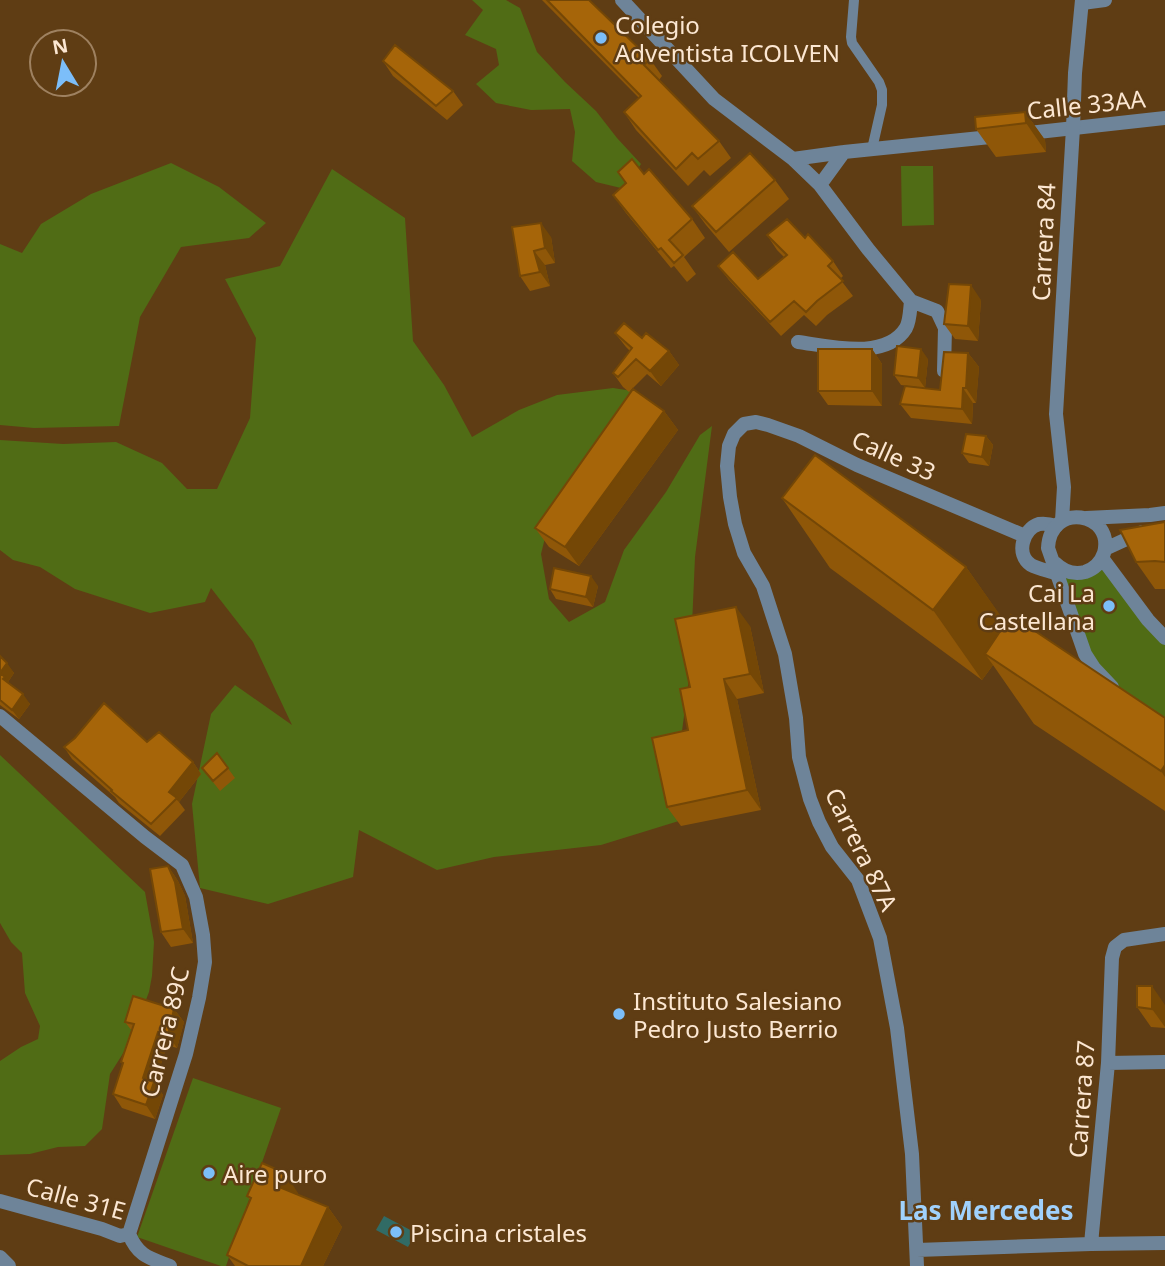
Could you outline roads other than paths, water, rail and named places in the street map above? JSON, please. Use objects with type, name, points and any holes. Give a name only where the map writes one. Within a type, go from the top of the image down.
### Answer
[{"type":"street","points":[[622,0],[714,99],[793,159],[820,185],[911,302],[937,312],[945,328],[943,382]]},
{"type":"street","points":[[854,0],[852,43],[879,82],[883,99],[872,149]]},
{"type":"street","points":[[1082,1],[1105,0]]},
{"type":"street","name":"Carrera 84","points":[[1059,523],[1064,486],[1056,414],[1074,74],[1082,1]]},
{"type":"street","name":"Calle 33AA","points":[[793,159],[1165,118]]},
{"type":"street","points":[[820,185],[844,152]]},
{"type":"street","points":[[798,342],[860,349],[880,347],[895,341],[907,326],[911,302]]},
{"type":"street","name":"Calle 33","points":[[744,424],[756,422],[799,436],[858,465],[1025,536]]},
{"type":"street","name":"Carrera 87A","points":[[744,424],[734,434],[729,446],[727,466],[735,524],[744,553],[763,586],[785,654],[796,718],[799,757],[810,799],[832,847],[858,880],[880,937],[898,1041],[912,1154],[917,1266]]},
{"type":"street","name":"Carrera 84","points":[[1064,486],[1081,517]]},
{"type":"street","points":[[1165,513],[1081,517],[1059,523],[1043,523],[1030,529],[1025,536],[1023,548],[1031,565],[1079,573],[1092,569],[1103,554],[1165,522]]},
{"type":"street","points":[[1081,517],[1099,527],[1105,541],[1103,554],[1149,620],[1165,638]]},
{"type":"street","points":[[1059,523],[1049,540],[1048,548],[1085,654],[1110,686],[1121,694]]},
{"type":"street","name":"Carrera 89C","points":[[0,716],[182,865],[196,897],[205,962],[199,998],[186,1054],[129,1234]]},
{"type":"street","name":"Carrera 87","points":[[1091,1244],[1108,1063],[1112,958],[1115,947],[1124,940],[1165,934]]},
{"type":"street","points":[[1108,1063],[1165,1062]]},
{"type":"street","name":"Calle 31E","points":[[0,1201],[120,1236],[129,1234],[143,1256],[170,1266]]},
{"type":"street","points":[[917,1250],[1165,1243]]},
{"type":"street","points":[[0,1258],[9,1266]]},
{"type":"water","name":"Piscina cristales","points":[[384,1216],[416,1233],[408,1247],[376,1230]]},
{"type":"place","name":"Colegio Adventista ICOLVEN","points":[[601,38]]},
{"type":"place","name":"Cai La Castellana","points":[[1109,606]]},
{"type":"place","name":"Instituto Salesiano Pedro Justo Berrio","points":[[619,1014]]},
{"type":"place","name":"Aire puro","points":[[209,1173]]},
{"type":"place","name":"Piscina cristales","points":[[396,1232]]},
{"type":"district","name":"Las Mercedes","points":[[986,1210]]}]
